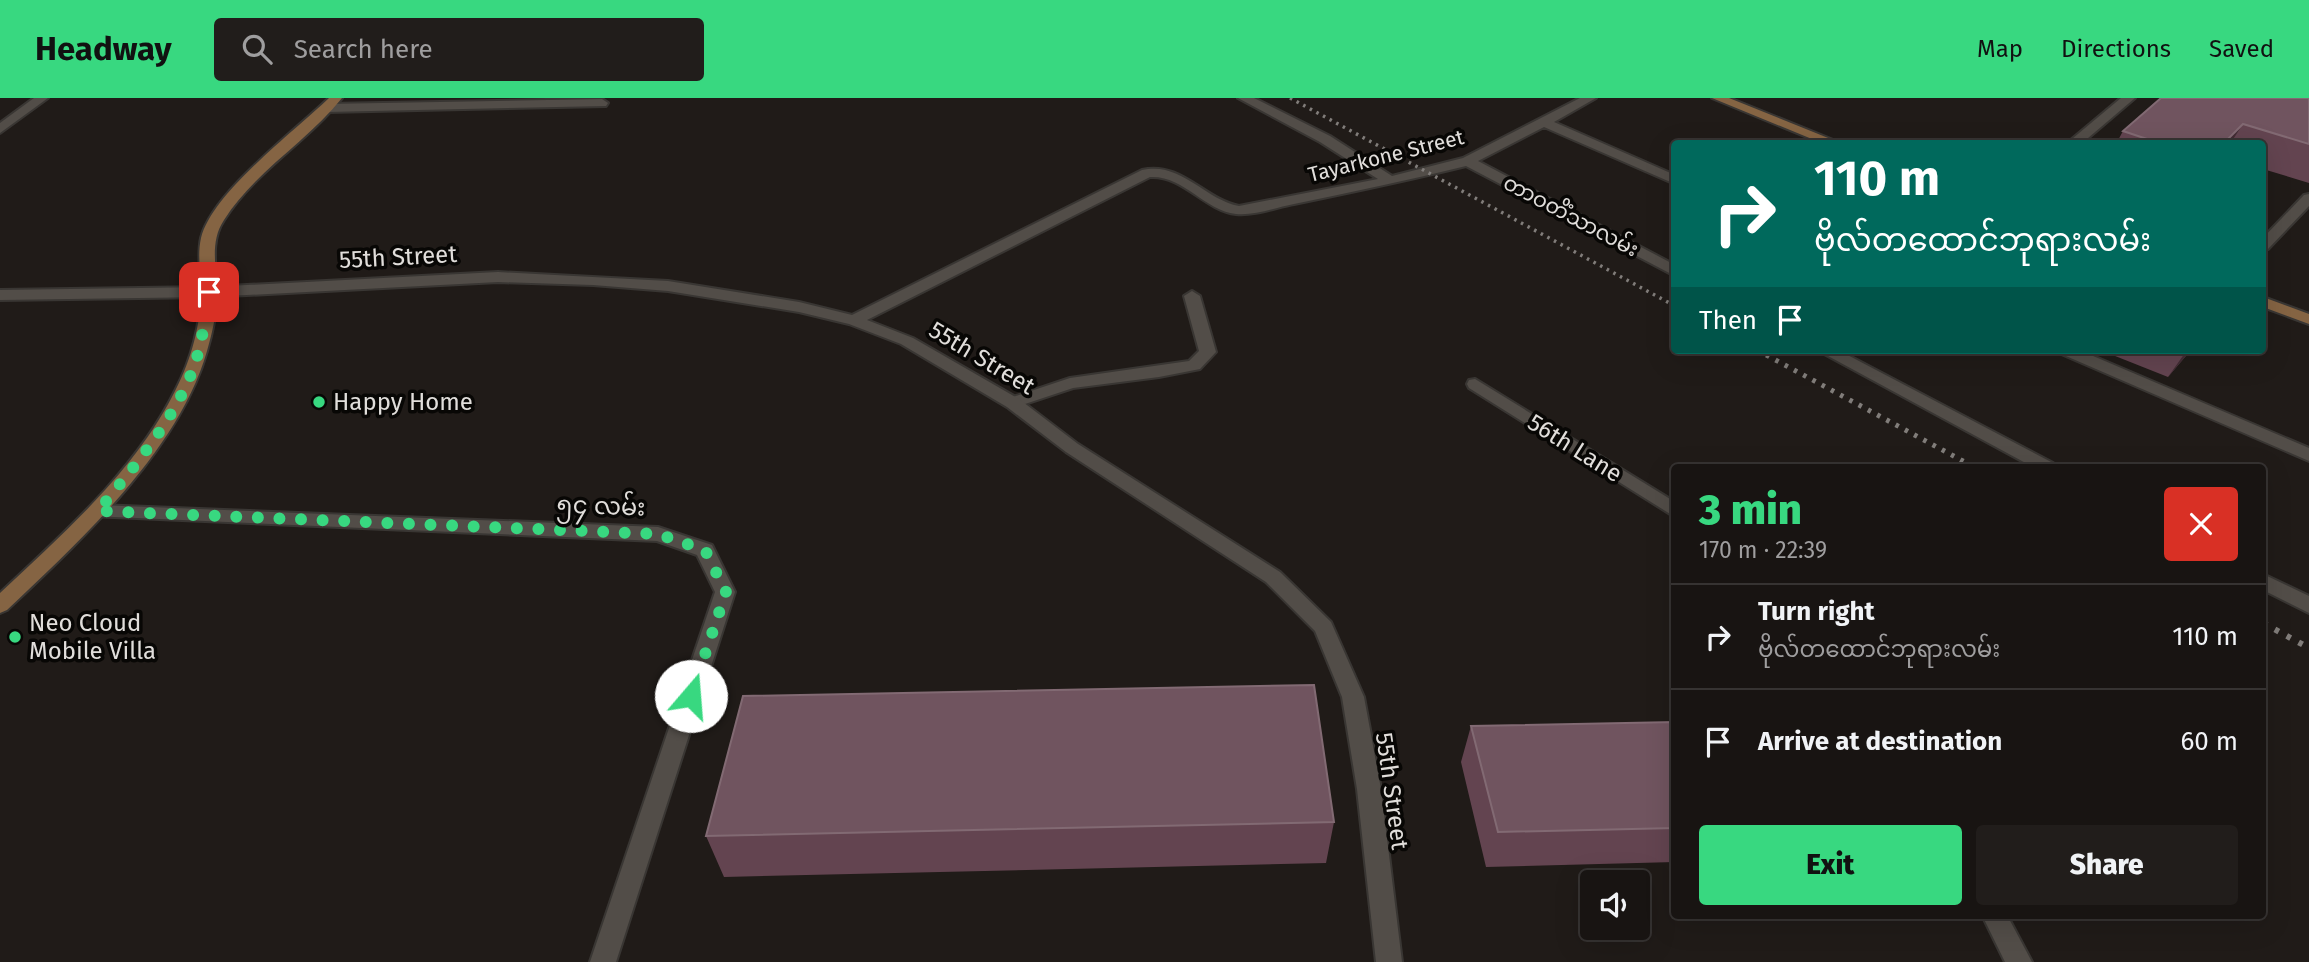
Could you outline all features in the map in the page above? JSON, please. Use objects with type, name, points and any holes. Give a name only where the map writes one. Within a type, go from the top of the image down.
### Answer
[{"type":"main road","points":[[1718,98],[1827,140]]},
{"type":"main road","points":[[0,605],[98,511],[172,413],[192,371],[203,333],[209,292],[206,246],[216,220],[241,191],[331,103]]},
{"type":"main road","points":[[2266,303],[2309,319]]},
{"type":"street","points":[[0,129],[43,98]]},
{"type":"street","points":[[1244,98],[1325,139],[1390,181]]},
{"type":"street","name":"Tayarkone Street","points":[[854,320],[1147,173],[1164,171],[1222,207],[1239,210],[1390,181],[1468,161],[1590,98]]},
{"type":"street","points":[[2077,140],[2129,98]]},
{"type":"street","points":[[331,103],[602,103]]},
{"type":"street","points":[[1543,122],[1671,178]]},
{"type":"street","name":"တာဝတိံသာလမ်း","points":[[1468,161],[1671,269]]},
{"type":"street","points":[[2266,243],[2309,198]]},
{"type":"street","name":"55th Street","points":[[0,295],[209,292],[498,277],[593,280],[668,286],[748,298],[854,320],[906,341],[1013,403],[1072,447],[1273,577],[1324,626],[1353,697],[1368,789],[1389,962]]},
{"type":"street","points":[[1013,403],[1070,383],[1194,365],[1208,352],[1192,296]]},
{"type":"street","points":[[1833,354],[2041,464]]},
{"type":"street","points":[[2074,354],[2309,455]]},
{"type":"street","name":"56th Lane","points":[[1475,384],[1671,508]]},
{"type":"street","name":"၅၄ လမ်း","points":[[98,511],[658,534],[705,550],[726,592],[603,962]]},
{"type":"street","points":[[2266,583],[2309,605]]},
{"type":"street","points":[[1996,919],[2019,962]]},
{"type":"building","points":[[2161,98],[2309,98],[2309,144],[2243,124],[2227,140],[2150,140],[2123,131]]},
{"type":"building","points":[[1314,685],[1334,822],[706,836],[743,696]]},
{"type":"building","points":[[1671,722],[1671,828],[1498,832],[1471,726]]},
{"type":"railway","points":[[1290,98],[1671,304]]},
{"type":"railway","points":[[1764,354],[1968,464]]},
{"type":"railway","points":[[2266,625],[2309,648]]},
{"type":"place","name":"Happy Home","points":[[319,402]]},
{"type":"place","name":"Neo Cloud Mobile Villa","points":[[15,637]]},
{"type":"route","points":[[209,292],[203,333],[192,371],[172,413],[98,511],[658,534],[705,550],[726,592],[691,696]]}]
